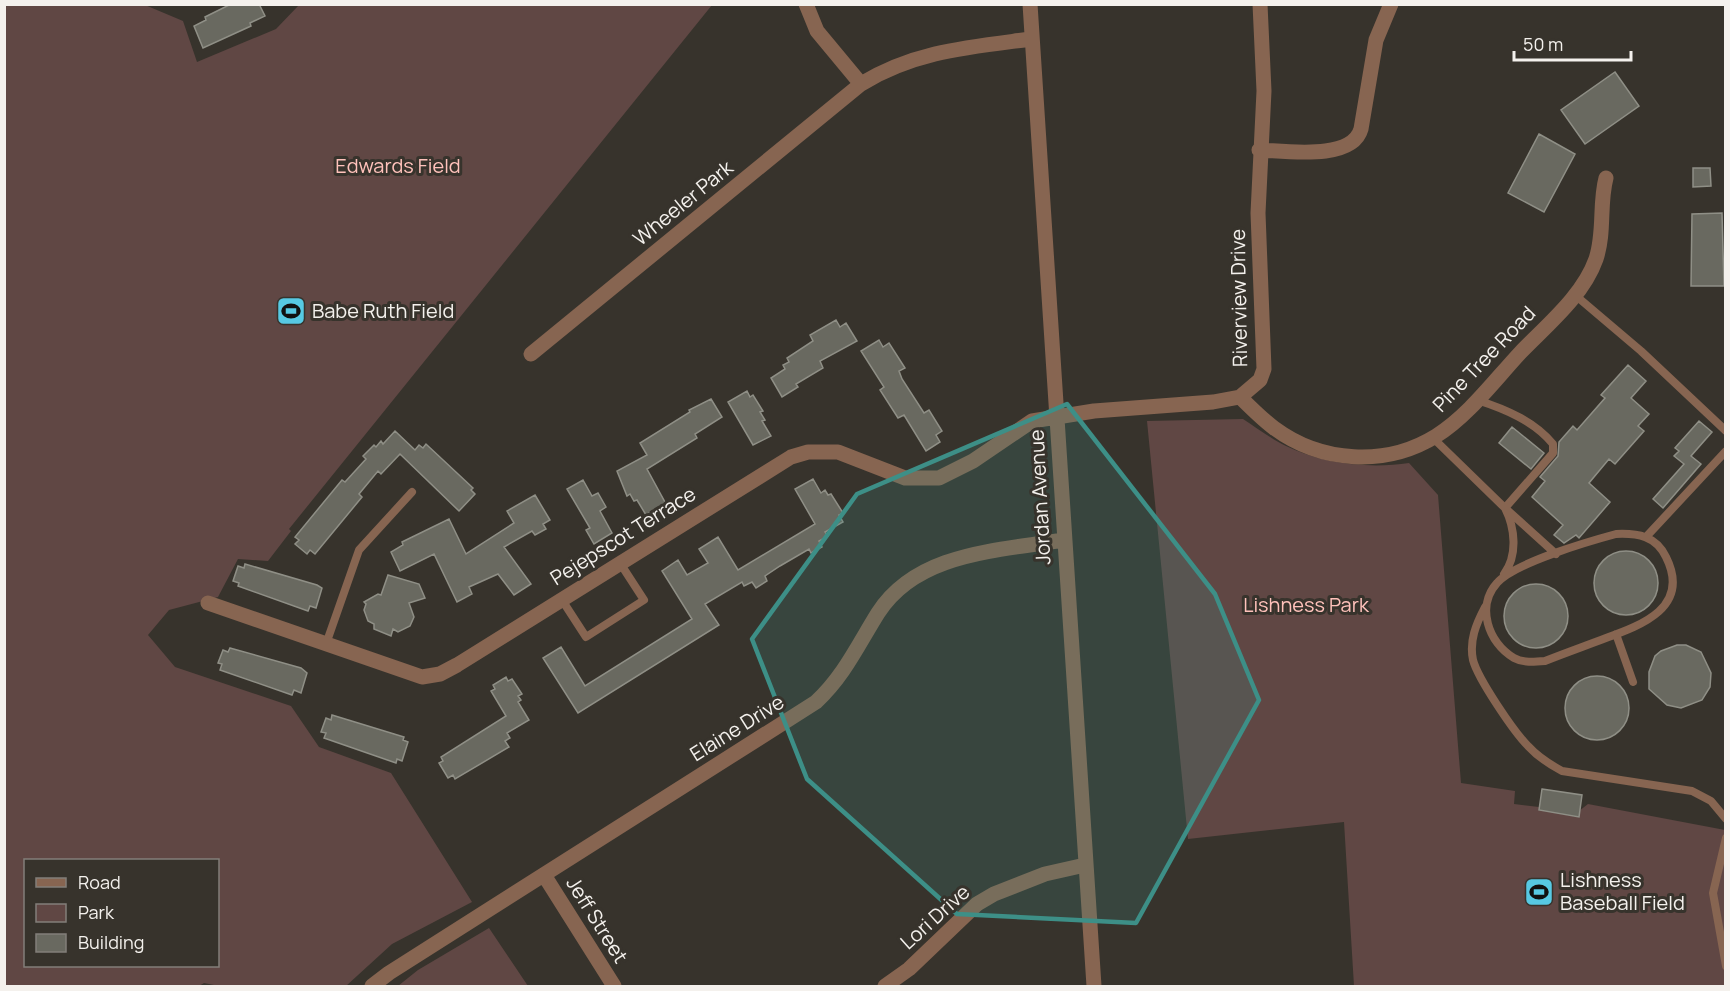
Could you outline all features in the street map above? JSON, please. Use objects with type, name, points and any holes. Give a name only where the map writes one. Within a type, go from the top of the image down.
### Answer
[{"type":"street","points":[[806,4],[817,31],[861,84]]},
{"type":"street","name":"Jordan Avenue","points":[[1030,4],[1063,540],[1094,987]]},
{"type":"street","name":"Riverview Drive","points":[[1240,397],[1260,380],[1264,369],[1258,213],[1259,150],[1264,91],[1260,4]]},
{"type":"street","points":[[1259,150],[1331,151],[1348,146],[1357,139],[1361,129],[1376,40],[1390,4]]},
{"type":"street","name":"Wheeler Park","points":[[531,354],[861,84],[888,68],[923,56],[1031,39]]},
{"type":"street","name":"Pine Tree Road","points":[[1240,397],[1286,436],[1339,455],[1370,458],[1404,452],[1433,438],[1477,400],[1582,287],[1596,259],[1604,218],[1605,178]]},
{"type":"street","points":[[1057,415],[1213,402],[1240,397]]},
{"type":"street","name":"Pejepscot Terrace","points":[[208,603],[422,677],[440,674],[791,457],[808,452],[838,452],[905,478],[939,478],[974,461],[1032,421],[1057,415]]},
{"type":"street","name":"Elaine Drive","points":[[372,987],[413,957],[816,702],[842,675],[889,598],[917,574],[967,556],[1063,540]]},
{"type":"street","name":"Lori Drive","points":[[885,987],[909,969],[977,904],[994,894],[1045,874],[1085,866]]},
{"type":"street","name":"Jeff Street","points":[[544,875],[614,987]]},
{"type":"lane","points":[[1575,295],[1641,351],[1725,431]]},
{"type":"lane","points":[[1477,400],[1499,407],[1527,422],[1544,433],[1553,444],[1553,453],[1505,508]]},
{"type":"lane","points":[[1433,438],[1556,554]]},
{"type":"lane","points":[[1646,537],[1725,451]]},
{"type":"lane","points":[[326,644],[359,550],[412,492]]},
{"type":"lane","points":[[1505,508],[1511,526],[1513,552],[1509,567],[1497,583],[1475,626],[1472,644],[1473,660],[1480,677],[1526,745],[1544,761],[1562,771],[1692,791],[1711,801],[1725,819]]},
{"type":"lane","points":[[1485,607],[1487,622],[1502,650],[1515,659],[1530,662],[1545,661],[1650,620],[1667,603],[1671,590],[1668,561],[1655,541],[1632,534],[1616,534],[1517,568],[1497,583]]},
{"type":"lane","points":[[562,600],[586,638],[644,600],[620,563]]},
{"type":"lane","points":[[1616,634],[1633,682]]},
{"type":"lane","points":[[1725,838],[1713,893],[1725,966]]},
{"type":"highlighted area","points":[[1067,404],[1215,594],[1259,700],[1136,923],[957,914],[807,779],[752,639],[857,494]]},
{"type":"green space","name":"Edwards Field","points":[[5,5],[145,5],[183,21],[197,62],[276,29],[299,5],[712,5],[289,529],[291,531],[268,561],[238,559],[218,597],[169,610],[148,635],[175,667],[291,706],[319,747],[391,773],[472,902],[392,944],[346,986],[219,986],[204,983],[199,986],[5,986]]},
{"type":"green space","name":"Lishness Park","points":[[1243,419],[1280,443],[1330,461],[1362,465],[1409,463],[1438,495],[1461,783],[1515,791],[1514,804],[1539,807],[1539,810],[1578,817],[1579,811],[1588,804],[1725,830],[1725,986],[1354,986],[1344,822],[1188,839],[1147,421]]},
{"type":"green space","points":[[489,928],[528,986],[398,986],[418,970]]},
{"type":"building","points":[[231,4],[259,4],[265,16],[250,23],[251,26],[203,48],[194,26],[206,20],[205,17]]},
{"type":"building","points":[[1615,72],[1639,106],[1585,144],[1561,110]]},
{"type":"building","points":[[1539,134],[1575,154],[1544,212],[1508,193]]},
{"type":"building","points":[[1693,168],[1710,168],[1711,186],[1693,187]]},
{"type":"building","points":[[1722,213],[1724,286],[1691,286],[1692,214]]},
{"type":"building","points":[[836,320],[840,327],[846,323],[857,341],[820,361],[823,368],[796,384],[798,387],[782,397],[771,378],[785,369],[783,365],[789,362],[787,358],[813,341],[810,335]]},
{"type":"building","points":[[879,340],[883,347],[889,343],[905,368],[899,371],[902,379],[924,413],[929,410],[942,431],[936,435],[940,442],[926,451],[904,415],[898,418],[880,390],[884,387],[861,351]]},
{"type":"building","points":[[1628,365],[1646,381],[1631,398],[1649,414],[1638,426],[1644,431],[1615,464],[1609,459],[1589,483],[1610,502],[1579,538],[1576,535],[1564,543],[1554,535],[1563,525],[1532,497],[1545,481],[1540,477],[1558,456],[1559,442],[1573,426],[1577,430],[1605,398],[1601,395]]},
{"type":"building","points":[[747,391],[750,397],[753,395],[763,411],[760,412],[765,420],[762,421],[771,436],[753,445],[728,402]]},
{"type":"building","points":[[711,399],[722,417],[695,434],[697,438],[647,469],[666,504],[646,515],[637,500],[634,501],[630,494],[627,496],[617,471],[647,455],[640,443],[690,412],[689,410]]},
{"type":"building","points":[[1699,421],[1712,432],[1691,456],[1701,464],[1663,508],[1653,499],[1684,464],[1674,456],[1679,451],[1675,448]]},
{"type":"building","points":[[1512,427],[1544,453],[1531,469],[1499,443]]},
{"type":"building","points":[[395,431],[415,450],[419,445],[423,448],[426,444],[473,488],[471,490],[475,494],[459,511],[400,454],[381,474],[378,471],[359,494],[362,497],[315,554],[310,550],[307,554],[295,544],[299,540],[295,537],[342,480],[345,482],[366,459],[363,456],[374,445],[376,447],[381,441],[383,444]]},
{"type":"building","points":[[813,479],[821,493],[825,490],[828,495],[831,494],[843,513],[839,515],[843,522],[825,532],[828,536],[819,541],[822,547],[811,553],[809,549],[780,566],[765,576],[767,581],[756,588],[752,582],[744,586],[742,582],[705,604],[719,625],[578,713],[543,658],[561,647],[585,686],[692,619],[662,571],[678,560],[687,575],[708,563],[699,549],[718,537],[738,570],[815,524],[795,489]]},
{"type":"building","points":[[583,480],[592,496],[598,493],[606,507],[600,511],[612,533],[594,544],[586,530],[590,528],[567,489]]},
{"type":"building","points":[[535,495],[550,520],[543,524],[546,529],[535,535],[532,531],[504,547],[531,584],[514,595],[498,574],[469,587],[472,594],[457,602],[434,554],[400,571],[391,552],[403,545],[402,542],[449,519],[466,554],[514,523],[507,511]]},
{"type":"building","points":[[1626,551],[1644,557],[1652,565],[1658,583],[1652,601],[1644,609],[1626,615],[1608,609],[1600,601],[1594,583],[1600,565],[1608,557]]},
{"type":"building","points":[[245,564],[322,588],[316,608],[310,606],[308,611],[238,586],[239,583],[233,581],[238,566],[244,568]]},
{"type":"building","points":[[388,575],[419,584],[425,598],[409,603],[414,617],[410,626],[398,632],[393,629],[391,636],[374,629],[374,624],[368,621],[364,610],[366,604],[364,602],[378,594],[381,595]]},
{"type":"building","points":[[1536,584],[1554,590],[1562,598],[1568,616],[1562,634],[1554,642],[1536,648],[1518,642],[1510,634],[1504,616],[1510,598],[1518,590]]},
{"type":"building","points":[[1677,645],[1686,645],[1701,652],[1711,673],[1710,687],[1702,700],[1681,708],[1667,705],[1649,689],[1649,672],[1655,656]]},
{"type":"building","points":[[230,648],[301,668],[307,673],[301,693],[294,690],[292,695],[220,670],[222,664],[218,663],[223,650],[228,652]]},
{"type":"building","points":[[1597,676],[1615,682],[1623,690],[1629,708],[1623,726],[1615,734],[1597,740],[1579,734],[1571,726],[1565,708],[1571,690],[1579,682]]},
{"type":"building","points":[[506,677],[508,681],[512,679],[522,694],[518,696],[521,700],[518,702],[529,720],[507,733],[510,738],[505,741],[509,747],[455,779],[453,775],[448,778],[439,763],[443,761],[441,757],[506,716],[491,691],[495,689],[493,685]]},
{"type":"building","points":[[332,715],[404,737],[403,740],[408,742],[402,761],[397,759],[396,763],[324,738],[326,733],[321,732],[326,718],[331,720]]},
{"type":"building","points":[[1542,789],[1582,795],[1579,817],[1539,810]]},
{"type":"place","name":"Babe Ruth Field","points":[[291,311]]},
{"type":"place","name":"Lishness Baseball Field","points":[[1539,892]]}]
